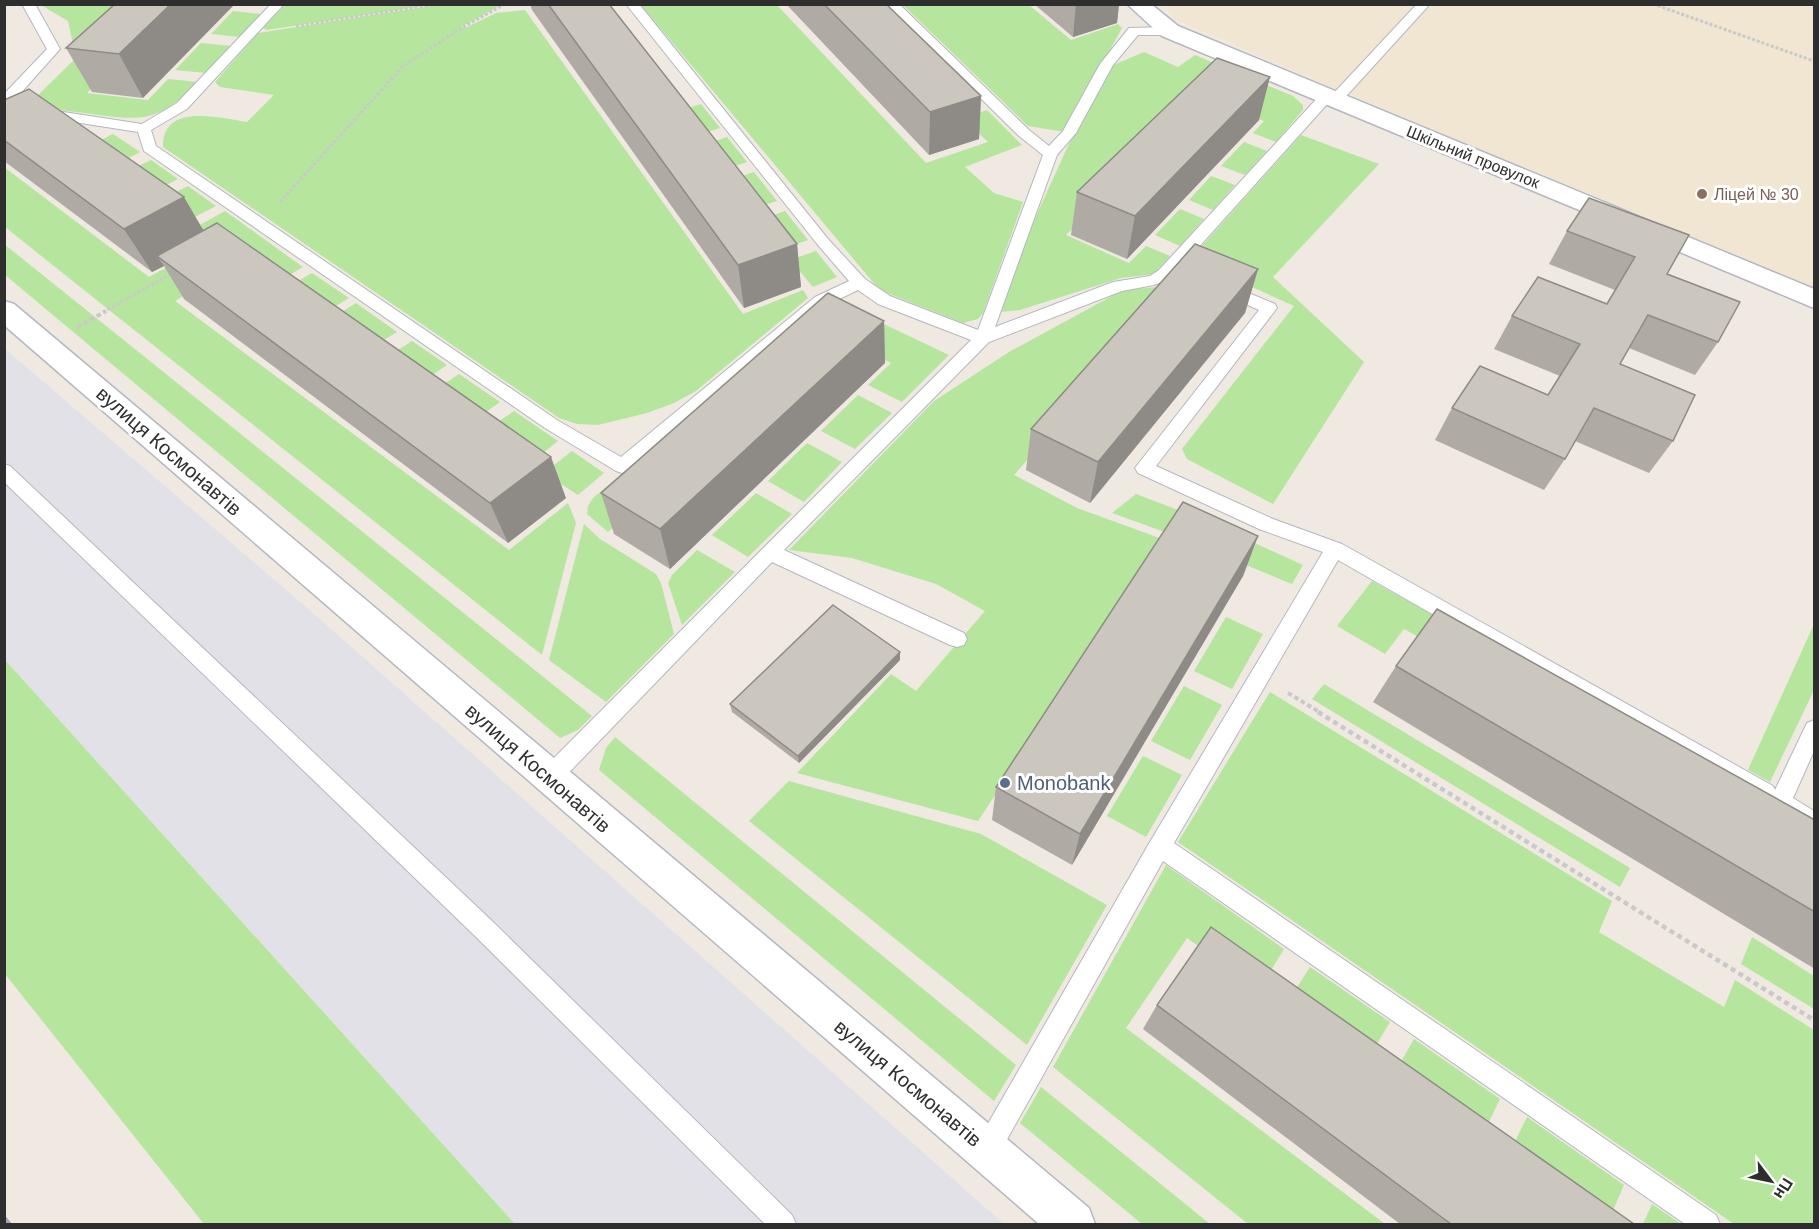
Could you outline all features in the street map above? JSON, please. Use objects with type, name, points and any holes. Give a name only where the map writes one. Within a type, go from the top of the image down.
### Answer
[{"type":"street","name":"Шкільний провулок","points":[[1137,4],[1170,31],[1815,299]]},
{"type":"street","name":"вулиця Космонавтів","points":[[4,310],[1073,1224]]},
{"type":"lane","points":[[4,103],[54,49],[28,4]]},
{"type":"lane","points":[[4,107],[144,129],[182,106],[278,4]]},
{"type":"lane","points":[[632,4],[823,242],[859,283],[884,300],[983,338]]},
{"type":"lane","points":[[891,4],[1024,133],[1050,154]]},
{"type":"lane","points":[[549,778],[927,392],[983,338],[1119,286],[1154,280],[1165,274],[1424,4]]},
{"type":"lane","points":[[983,338],[1050,154],[1069,133],[1107,64],[1134,31],[1170,31]]},
{"type":"lane","points":[[144,129],[149,148],[543,418],[622,466],[821,301],[859,283]]},
{"type":"lane","points":[[1207,280],[1269,308],[1144,468],[1266,524],[1335,549],[1815,822]]},
{"type":"lane","points":[[4,471],[482,927],[783,1224]]},
{"type":"lane","points":[[987,1150],[1160,846],[1335,549]]},
{"type":"lane","points":[[771,553],[957,639]]},
{"type":"lane","points":[[1780,802],[1815,729]]},
{"type":"lane","points":[[1160,846],[1707,1224]]},
{"type":"path","points":[[253,31],[437,4]]},
{"type":"path","points":[[260,225],[403,66],[505,4]]},
{"type":"path","points":[[1653,4],[1815,61]]},
{"type":"path","points":[[45,345],[180,269]]},
{"type":"path","points":[[1260,675],[1815,1020]]},
{"type":"shaded area","name":"Ліцей № 30","points":[[1165,5],[1814,5],[1814,287],[1365,101],[1174,19]]},
{"type":"shaded area","points":[[4,348],[322,621],[1004,1224],[515,1224],[5,660]]},
{"type":"green space","points":[[444,4],[501,5],[461,27],[465,28],[496,13],[525,10],[743,314],[803,290],[808,298],[696,391],[674,403],[647,413],[598,425],[577,424],[559,418],[163,147],[165,133],[172,124],[182,118],[208,116],[247,122],[274,95],[220,87],[215,82],[258,33]]},
{"type":"green space","points":[[41,5],[179,5],[87,93],[148,100],[168,79],[198,82],[171,106],[147,116],[135,118],[65,110],[31,102],[76,58],[68,21]]},
{"type":"green space","points":[[285,5],[429,5],[267,30],[263,28]]},
{"type":"green space","points":[[641,5],[777,5],[926,163],[988,142],[963,118],[987,110],[1022,145],[965,167],[994,193],[1023,202],[983,313],[978,319],[963,323],[877,287]]},
{"type":"green space","points":[[903,5],[1029,5],[1071,40],[1118,24],[1122,28],[1065,132],[1028,126]]},
{"type":"green space","points":[[233,11],[262,14],[240,37],[211,34]]},
{"type":"green space","points":[[201,43],[232,46],[206,73],[175,70]]},
{"type":"green space","points":[[1144,52],[1178,67],[1195,55],[1293,96],[1303,105],[1303,110],[1276,142],[1253,133],[1264,121],[1204,98],[1066,235],[1129,263],[1146,246],[1170,256],[1154,274],[1121,278],[1020,310],[1000,312],[1031,227],[1073,135],[1111,66]]},
{"type":"green space","points":[[701,104],[720,128],[695,136],[676,112]]},
{"type":"green space","points":[[113,134],[140,152],[114,166],[87,147]]},
{"type":"green space","points":[[1301,135],[1379,164],[1273,277],[1364,362],[1273,504],[1187,459],[1182,449],[1294,306],[1212,269],[1201,247]]},
{"type":"green space","points":[[727,137],[747,162],[721,171],[701,146]]},
{"type":"green space","points":[[1244,142],[1267,151],[1245,175],[1221,166]]},
{"type":"green space","points":[[151,160],[178,179],[153,192],[124,173]]},
{"type":"green space","points":[[4,167],[149,277],[216,240],[198,226],[225,211],[303,267],[274,284],[242,261],[175,301],[509,550],[568,503],[576,523],[542,655],[5,227]]},
{"type":"green space","points":[[754,172],[777,201],[752,209],[729,181]]},
{"type":"green space","points":[[1211,176],[1235,185],[1213,210],[1189,200]]},
{"type":"green space","points":[[188,186],[216,206],[191,219],[162,199]]},
{"type":"green space","points":[[1180,209],[1204,219],[1180,246],[1155,235]]},
{"type":"green space","points":[[785,211],[808,240],[783,249],[759,220]]},
{"type":"green space","points":[[4,244],[592,716],[578,730],[560,738],[5,275]]},
{"type":"green space","points":[[816,251],[837,277],[813,287],[790,260]]},
{"type":"green space","points":[[312,273],[349,298],[319,316],[283,290]]},
{"type":"green space","points":[[1181,285],[1014,475],[1077,508],[1165,540],[978,821],[797,773],[891,674],[916,691],[985,611],[936,584],[852,558],[789,550],[934,401],[1009,352],[1123,290]]},
{"type":"green space","points":[[356,303],[397,332],[377,344],[335,316]]},
{"type":"green space","points":[[854,310],[949,355],[902,402],[868,385],[891,363],[831,333],[608,532],[587,514],[588,506],[593,498],[796,331]]},
{"type":"green space","points":[[412,341],[447,365],[419,384],[384,359]]},
{"type":"green space","points":[[459,374],[500,402],[472,422],[431,393]]},
{"type":"green space","points":[[858,395],[892,413],[855,449],[821,431]]},
{"type":"green space","points":[[514,411],[558,441],[530,463],[484,432]]},
{"type":"green space","points":[[807,443],[842,462],[804,502],[768,481]]},
{"type":"green space","points":[[572,451],[604,473],[578,495],[544,473]]},
{"type":"green space","points":[[756,493],[792,514],[748,557],[712,535]]},
{"type":"green space","points":[[1136,494],[1202,519],[1303,565],[1292,584],[1173,535],[1112,513]]},
{"type":"green space","points":[[584,524],[600,539],[656,574],[661,583],[674,634],[606,702],[549,660]]},
{"type":"green space","points":[[697,550],[735,572],[682,625],[668,583],[672,575]]},
{"type":"green space","points":[[1372,581],[1433,615],[1417,636],[1404,629],[1385,654],[1337,626]]},
{"type":"green space","points":[[1226,617],[1263,634],[1232,689],[1194,671]]},
{"type":"green space","points":[[1814,624],[1814,690],[1770,782],[1748,770]]},
{"type":"green space","points":[[5,660],[515,1224],[204,1224],[5,974]]},
{"type":"green space","points":[[1324,684],[1630,868],[1620,887],[1312,699]]},
{"type":"green space","points":[[1184,686],[1222,705],[1190,760],[1151,741]]},
{"type":"green space","points":[[1270,692],[1612,901],[1599,932],[1724,1007],[1735,980],[1814,1030],[1814,1224],[1734,1224],[1178,842]]},
{"type":"green space","points":[[615,737],[1016,1065],[994,1101],[599,770],[606,748]]},
{"type":"green space","points":[[1143,756],[1182,775],[1146,837],[1107,816]]},
{"type":"green space","points":[[789,781],[981,834],[1107,905],[1027,1045],[749,821]]},
{"type":"green space","points":[[1166,865],[1284,949],[1259,990],[1187,938],[1126,1028],[1385,1224],[1248,1224],[1053,1067]]},
{"type":"green space","points":[[1752,937],[1814,976],[1814,1009],[1741,964]]},
{"type":"green space","points":[[1310,967],[1390,1022],[1364,1065],[1284,1008]]},
{"type":"green space","points":[[1414,1039],[1500,1099],[1477,1146],[1389,1083]]},
{"type":"green space","points":[[1041,1087],[1210,1224],[1142,1224],[1020,1123]]},
{"type":"green space","points":[[1527,1117],[1624,1185],[1607,1224],[1504,1164]]},
{"type":"green space","points":[[1652,1204],[1681,1224],[1643,1224]]},
{"type":"building","points":[[115,4],[171,4],[119,54],[66,48]]},
{"type":"building","points":[[548,4],[609,4],[797,244],[738,265]]},
{"type":"building","points":[[824,4],[886,4],[981,96],[930,112]]},
{"type":"building","points":[[1217,58],[1270,77],[1135,216],[1077,192]]},
{"type":"building","points":[[29,89],[184,197],[124,229],[4,140],[4,100]]},
{"type":"building","points":[[1589,198],[1689,235],[1667,274],[1740,302],[1718,342],[1648,315],[1620,364],[1695,395],[1673,441],[1594,408],[1565,459],[1452,408],[1480,366],[1548,395],[1580,344],[1512,316],[1538,277],[1607,304],[1635,257],[1567,231]]},
{"type":"building","points":[[217,223],[551,457],[490,503],[157,256]]},
{"type":"building","points":[[1195,244],[1258,269],[1098,462],[1031,429]]},
{"type":"building","points":[[828,293],[884,321],[660,529],[601,493]]},
{"type":"building","points":[[1183,502],[1258,536],[1080,834],[996,787]]},
{"type":"building","points":[[833,605],[900,652],[798,756],[730,704]]},
{"type":"building","points":[[1437,609],[1815,820],[1815,912],[1396,666]]},
{"type":"building","points":[[1211,927],[1634,1224],[1451,1224],[1157,1005]]},
{"type":"railway","points":[[4,1218],[9,1224]]},
{"type":"place","name":"Ліцей № 30","points":[[1702,194]]},
{"type":"place","name":"Monobank","points":[[1005,783]]}]
